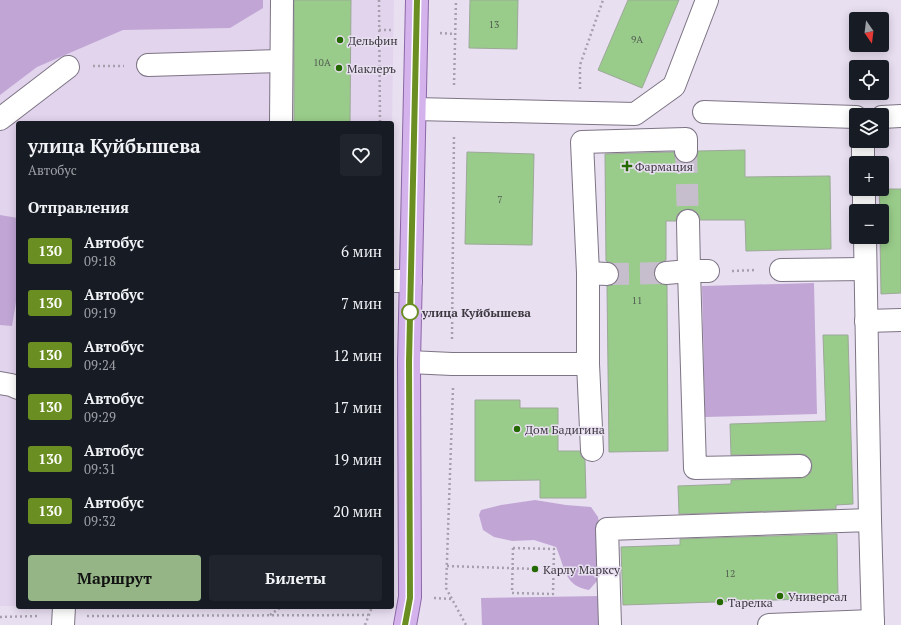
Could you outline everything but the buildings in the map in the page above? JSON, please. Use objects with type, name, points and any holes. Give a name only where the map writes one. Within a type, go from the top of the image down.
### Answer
[{"type":"main road","points":[[405,625],[410,598],[409,362],[402,281],[415,109],[417,0]]},
{"type":"lane","points":[[281,121],[282,0]]},
{"type":"lane","points":[[415,109],[636,114],[674,86],[707,0]]},
{"type":"lane","points":[[148,65],[281,61]]},
{"type":"lane","points":[[0,120],[68,67]]},
{"type":"lane","points":[[704,112],[849,117]]},
{"type":"lane","points":[[581,113],[582,142],[597,273],[588,364],[592,450]]},
{"type":"lane","points":[[889,117],[901,116]]},
{"type":"lane","points":[[582,142],[686,139],[686,151]]},
{"type":"lane","points":[[688,220],[708,271],[695,468],[800,466]]},
{"type":"lane","points":[[769,625],[873,623],[865,244]]},
{"type":"lane","points":[[781,270],[865,269]]},
{"type":"lane","points":[[666,272],[708,271]]},
{"type":"lane","points":[[866,321],[901,320]]},
{"type":"lane","points":[[409,362],[452,364],[588,364]]},
{"type":"lane","points":[[0,383],[16,387]]},
{"type":"lane","points":[[610,625],[607,529],[870,520]]},
{"type":"path","points":[[379,0],[380,121]]},
{"type":"path","points":[[456,0],[452,364],[453,396],[446,588],[466,625]]},
{"type":"path","points":[[581,113],[580,65],[603,0]]},
{"type":"path","points":[[68,67],[148,65]]},
{"type":"path","points":[[708,271],[759,270]]},
{"type":"path","points":[[513,548],[554,549],[553,594],[512,593],[513,569],[513,548]]},
{"type":"path","points":[[447,566],[534,569]]},
{"type":"path","points":[[269,616],[278,609]]},
{"type":"path","points":[[364,625],[371,609]]},
{"type":"path","points":[[0,617],[368,616]]},
{"type":"shaded area","points":[[0,0],[394,0],[392,121],[16,121],[16,606],[0,606]]},
{"type":"shaded area","points":[[0,0],[263,0],[263,8],[230,28],[123,30],[37,67],[0,95]]},
{"type":"shaded area","points":[[0,215],[16,218],[16,302],[12,326],[0,325]]},
{"type":"shaded area","points":[[814,283],[817,414],[705,417],[702,286]]},
{"type":"shaded area","points":[[535,500],[591,507],[598,517],[601,535],[603,570],[597,581],[589,590],[581,588],[570,580],[566,574],[556,547],[534,540],[512,541],[494,537],[483,530],[479,515],[481,510],[501,505]]},
{"type":"shaded area","points":[[601,596],[601,625],[482,625],[481,598]]},
{"type":"tunnel","points":[[686,151],[688,221]]},
{"type":"tunnel","points":[[607,274],[666,273]]},
{"type":"bus line","name":"130","points":[[405,625],[410,598],[409,362],[417,0]]},
{"type":"place","name":"Дельфин","points":[[340,40]]},
{"type":"place","name":"Маклеръ","points":[[339,68]]},
{"type":"place","name":"Фармация","points":[[627,166]]},
{"type":"place","name":"улица Куйбышева","points":[[410,312]]},
{"type":"place","name":"Дом Бадигина","points":[[517,429]]},
{"type":"place","name":"Карлу Марксу","points":[[535,569]]},
{"type":"place","name":"Универсал","points":[[780,596]]},
{"type":"place","name":"Тарелка","points":[[720,602]]}]
